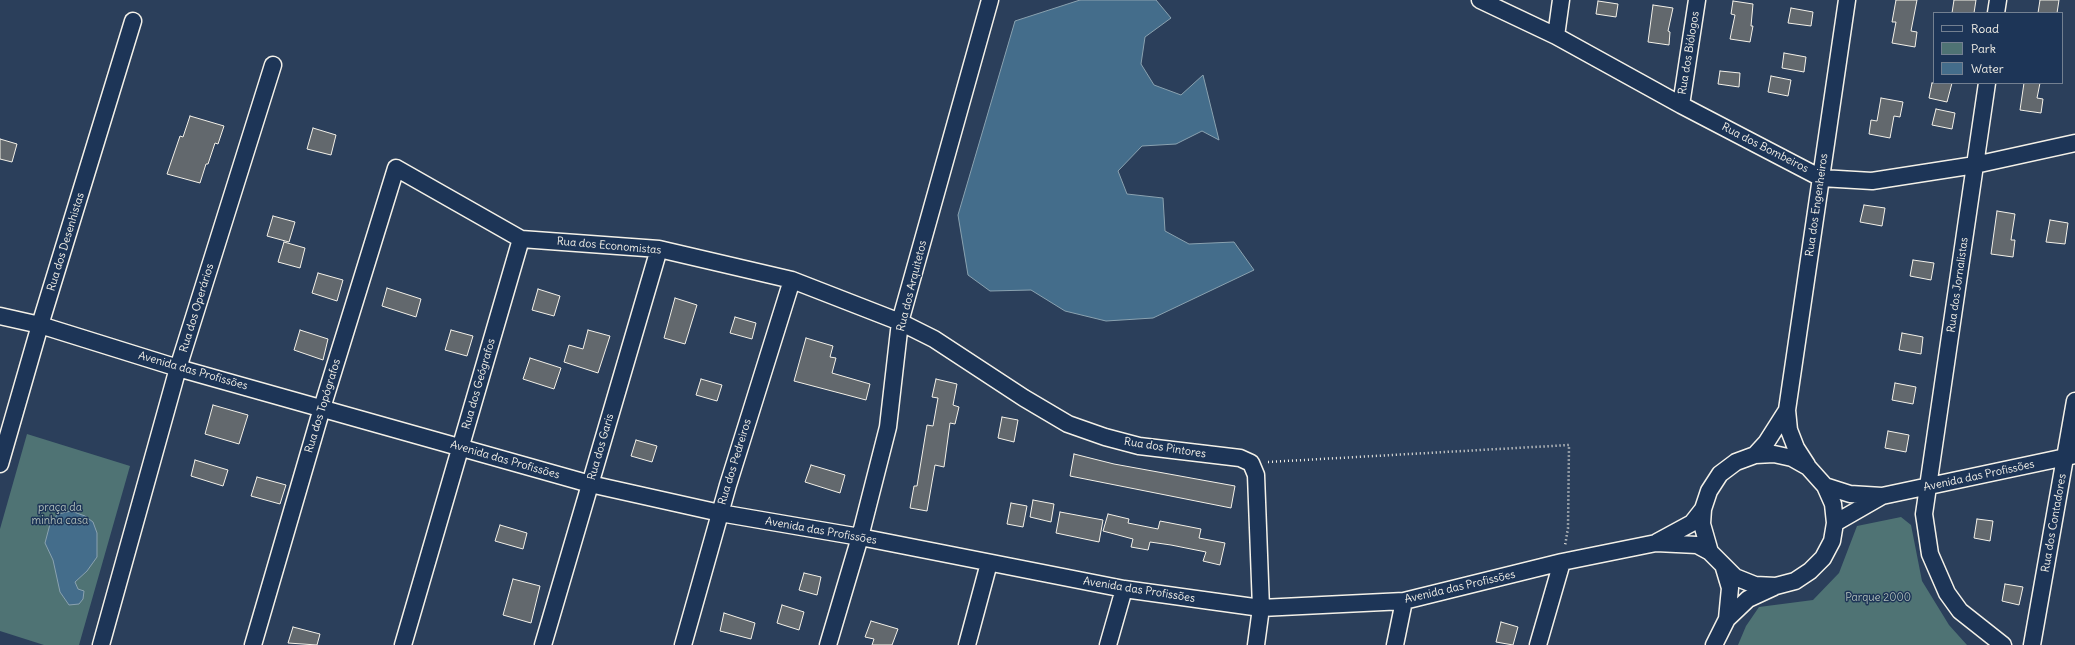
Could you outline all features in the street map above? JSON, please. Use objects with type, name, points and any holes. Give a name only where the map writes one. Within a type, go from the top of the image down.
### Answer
[{"type":"street","name":"Rua dos Arquitetos","points":[[828,645],[860,537],[888,427],[900,322],[990,0]]},
{"type":"street","name":"Rua dos Bombeiros","points":[[1480,0],[1556,36],[1681,105],[1821,178],[1872,182],[1975,165],[2075,143]]},
{"type":"street","points":[[1556,36],[1561,0]]},
{"type":"street","name":"Rua dos Biólogos","points":[[1681,105],[1697,0]]},
{"type":"street","name":"Rua dos Engenheiros","points":[[1808,467],[1796,448],[1789,430],[1787,410],[1847,0]]},
{"type":"street","points":[[1996,12],[1998,0]]},
{"type":"street","name":"Rua dos Desenhistas","points":[[0,464],[40,325],[133,21]]},
{"type":"street","name":"Rua dos Operários","points":[[100,645],[178,368],[273,65]]},
{"type":"street","name":"Rua dos Jornalistas","points":[[1986,84],[1924,514],[1930,554],[1946,593],[1960,611],[2002,645]]},
{"type":"street","name":"Rua dos Economistas","points":[[396,168],[522,239],[659,249],[792,280],[900,322]]},
{"type":"street","name":"Rua dos Topógrafos","points":[[253,645],[322,408],[396,168]]},
{"type":"street","name":"Rua dos Geógrafos","points":[[403,645],[522,239]]},
{"type":"street","name":"Rua dos Garis","points":[[543,645],[659,249]]},
{"type":"street","name":"Rua dos Pedreiros","points":[[683,645],[720,513],[792,280]]},
{"type":"street","name":"Avenida das Profissões","points":[[0,316],[40,325],[178,368],[590,484],[720,513],[860,537],[989,564],[1124,589],[1261,608],[1404,601],[1562,562],[1656,543]]},
{"type":"street","name":"Rua dos Pintores","points":[[900,322],[934,339],[1024,398],[1068,424],[1105,437],[1139,446],[1240,458],[1251,463]]},
{"type":"street","name":"Rua dos Contadores","points":[[2032,645],[2070,456],[2075,401]]},
{"type":"street","name":"Rua dos Engenheiros","points":[[1755,455],[1766,443],[1787,410]]},
{"type":"street","points":[[1710,552],[1702,524],[1703,510],[1709,490],[1720,474],[1736,462],[1755,455],[1774,454],[1792,458],[1808,467],[1825,486],[1833,504],[1835,523],[1832,541],[1823,558],[1810,571],[1795,581],[1776,586],[1748,599],[1727,619],[1714,645]]},
{"type":"street","name":"Avenida das Profissões","points":[[1882,496],[2070,456]]},
{"type":"street","points":[[1251,463],[1256,475],[1261,608],[1256,645]]},
{"type":"street","points":[[1825,486],[1850,494],[1882,496]]},
{"type":"street","points":[[1835,523],[1882,496]]},
{"type":"street","points":[[1656,543],[1692,523],[1703,510]]},
{"type":"street","points":[[1656,543],[1697,545],[1710,552],[1724,568],[1735,577],[1755,585],[1776,586]]},
{"type":"street","points":[[1538,645],[1562,562]]},
{"type":"street","points":[[967,645],[989,564]]},
{"type":"street","points":[[1724,568],[1730,588],[1727,619]]},
{"type":"street","points":[[1108,645],[1124,589]]},
{"type":"street","points":[[1395,645],[1404,601]]},
{"type":"path","points":[[1251,463],[1569,445],[1568,528],[1562,562]]},
{"type":"green space","name":"praça da minha casa","points":[[27,434],[130,466],[79,645],[44,645],[0,631],[0,529]]},
{"type":"green space","name":"Parque 2000","points":[[1901,517],[1911,525],[1922,581],[1949,625],[1967,645],[1738,645],[1746,626],[1759,607],[1813,600],[1839,573],[1857,526]]},
{"type":"water","points":[[1080,0],[1156,0],[1171,18],[1145,37],[1141,64],[1154,85],[1181,95],[1203,75],[1219,140],[1202,131],[1176,144],[1142,146],[1118,171],[1127,194],[1163,198],[1165,231],[1189,244],[1234,242],[1254,270],[1153,318],[1106,321],[1065,311],[1031,290],[990,291],[968,275],[958,215],[1015,21]]},
{"type":"water","points":[[71,511],[85,516],[93,522],[97,533],[97,557],[87,571],[75,582],[78,589],[84,591],[83,599],[79,604],[69,605],[60,592],[53,560],[45,543],[50,524],[58,514]]},
{"type":"building","points":[[1896,0],[1917,0],[1911,31],[1917,32],[1915,47],[1892,43],[1896,22],[1892,22]]},
{"type":"building","points":[[1954,0],[1976,0],[1974,12],[1952,12]]},
{"type":"building","points":[[2040,0],[2059,0],[2057,12],[2038,12]]},
{"type":"building","points":[[1598,1],[1618,4],[1616,17],[1596,14]]},
{"type":"building","points":[[1733,1],[1753,4],[1751,26],[1753,26],[1750,42],[1730,39],[1735,15],[1731,14]]},
{"type":"building","points":[[1653,5],[1673,8],[1668,31],[1670,32],[1669,45],[1648,42]]},
{"type":"building","points":[[1791,8],[1813,12],[1811,26],[1788,23]]},
{"type":"building","points":[[1784,53],[1806,57],[1804,72],[1782,68]]},
{"type":"building","points":[[1720,71],[1740,73],[1739,87],[1718,84]]},
{"type":"building","points":[[1771,76],[1791,80],[1788,96],[1768,92]]},
{"type":"building","points":[[1932,83],[1952,84],[1947,102],[1929,98]]},
{"type":"building","points":[[2024,84],[2040,84],[2037,98],[2043,99],[2041,113],[2020,110]]},
{"type":"building","points":[[1881,98],[1903,102],[1900,117],[1894,116],[1890,138],[1869,134],[1871,120],[1877,121]]},
{"type":"building","points":[[1936,109],[1955,113],[1952,129],[1932,125]]},
{"type":"building","points":[[190,116],[224,126],[218,144],[215,143],[208,164],[206,164],[200,183],[167,174],[180,136],[183,137]]},
{"type":"building","points":[[313,128],[336,135],[331,155],[307,149]]},
{"type":"building","points":[[0,139],[17,144],[12,162],[0,159]]},
{"type":"building","points":[[1864,205],[1885,208],[1882,226],[1860,222]]},
{"type":"building","points":[[1997,211],[2015,214],[2011,240],[2015,240],[2013,257],[1991,254]]},
{"type":"building","points":[[273,216],[295,222],[289,242],[267,236]]},
{"type":"building","points":[[2050,220],[2068,223],[2065,244],[2046,242]]},
{"type":"building","points":[[284,242],[305,248],[300,268],[278,262]]},
{"type":"building","points":[[1913,260],[1934,263],[1931,280],[1910,276]]},
{"type":"building","points":[[318,273],[343,280],[337,301],[312,293]]},
{"type":"building","points":[[387,288],[421,299],[416,317],[382,306]]},
{"type":"building","points":[[538,289],[560,296],[554,316],[532,310]]},
{"type":"building","points":[[675,298],[697,305],[685,344],[664,338]]},
{"type":"building","points":[[735,317],[756,323],[752,339],[730,333]]},
{"type":"building","points":[[300,330],[328,339],[323,360],[294,350]]},
{"type":"building","points":[[451,330],[473,336],[467,356],[445,350]]},
{"type":"building","points":[[588,330],[610,336],[598,373],[564,362],[569,345],[583,349]]},
{"type":"building","points":[[1902,333],[1923,337],[1921,354],[1899,350]]},
{"type":"building","points":[[806,338],[833,346],[830,357],[836,358],[832,373],[870,384],[866,400],[794,381]]},
{"type":"building","points":[[530,358],[561,368],[554,389],[523,379]]},
{"type":"building","points":[[701,379],[722,385],[717,401],[696,395]]},
{"type":"building","points":[[936,379],[957,384],[953,405],[959,407],[955,424],[950,423],[944,467],[935,465],[927,511],[910,508],[914,486],[917,486],[927,425],[933,426],[938,398],[932,397]]},
{"type":"building","points":[[1895,383],[1916,387],[1913,404],[1892,400]]},
{"type":"building","points":[[213,405],[248,415],[239,444],[205,434]]},
{"type":"building","points":[[1002,417],[1018,420],[1014,442],[998,438]]},
{"type":"building","points":[[1888,431],[1909,435],[1906,452],[1885,448]]},
{"type":"building","points":[[636,440],[657,446],[652,462],[631,456]]},
{"type":"building","points":[[1074,454],[1114,464],[1235,486],[1231,508],[1070,476]]},
{"type":"building","points":[[195,460],[228,470],[223,486],[191,476]]},
{"type":"building","points":[[811,465],[845,475],[840,493],[805,482]]},
{"type":"building","points":[[257,477],[286,485],[280,504],[251,496]]},
{"type":"building","points":[[1033,500],[1054,504],[1051,522],[1030,517]]},
{"type":"building","points":[[1011,503],[1027,506],[1023,527],[1007,524]]},
{"type":"building","points":[[1060,512],[1103,520],[1099,542],[1056,533]]},
{"type":"building","points":[[1108,514],[1129,519],[1128,523],[1158,529],[1160,521],[1201,529],[1199,538],[1225,543],[1220,565],[1203,561],[1206,552],[1150,542],[1148,550],[1131,547],[1133,539],[1103,531]]},
{"type":"building","points":[[1977,519],[1993,521],[1990,541],[1974,538]]},
{"type":"building","points":[[500,525],[527,533],[523,549],[495,541]]},
{"type":"building","points":[[804,573],[821,577],[817,595],[799,590]]},
{"type":"building","points":[[513,579],[540,586],[531,623],[503,615]]},
{"type":"building","points":[[2005,584],[2023,587],[2019,605],[2002,601]]},
{"type":"building","points":[[782,605],[804,612],[799,630],[777,623]]},
{"type":"building","points":[[724,613],[755,623],[751,639],[720,631]]},
{"type":"building","points":[[871,621],[898,629],[892,645],[872,645],[874,639],[865,637]]},
{"type":"building","points":[[1501,622],[1518,627],[1513,645],[1496,642]]},
{"type":"building","points":[[293,627],[320,634],[317,645],[288,643]]}]
